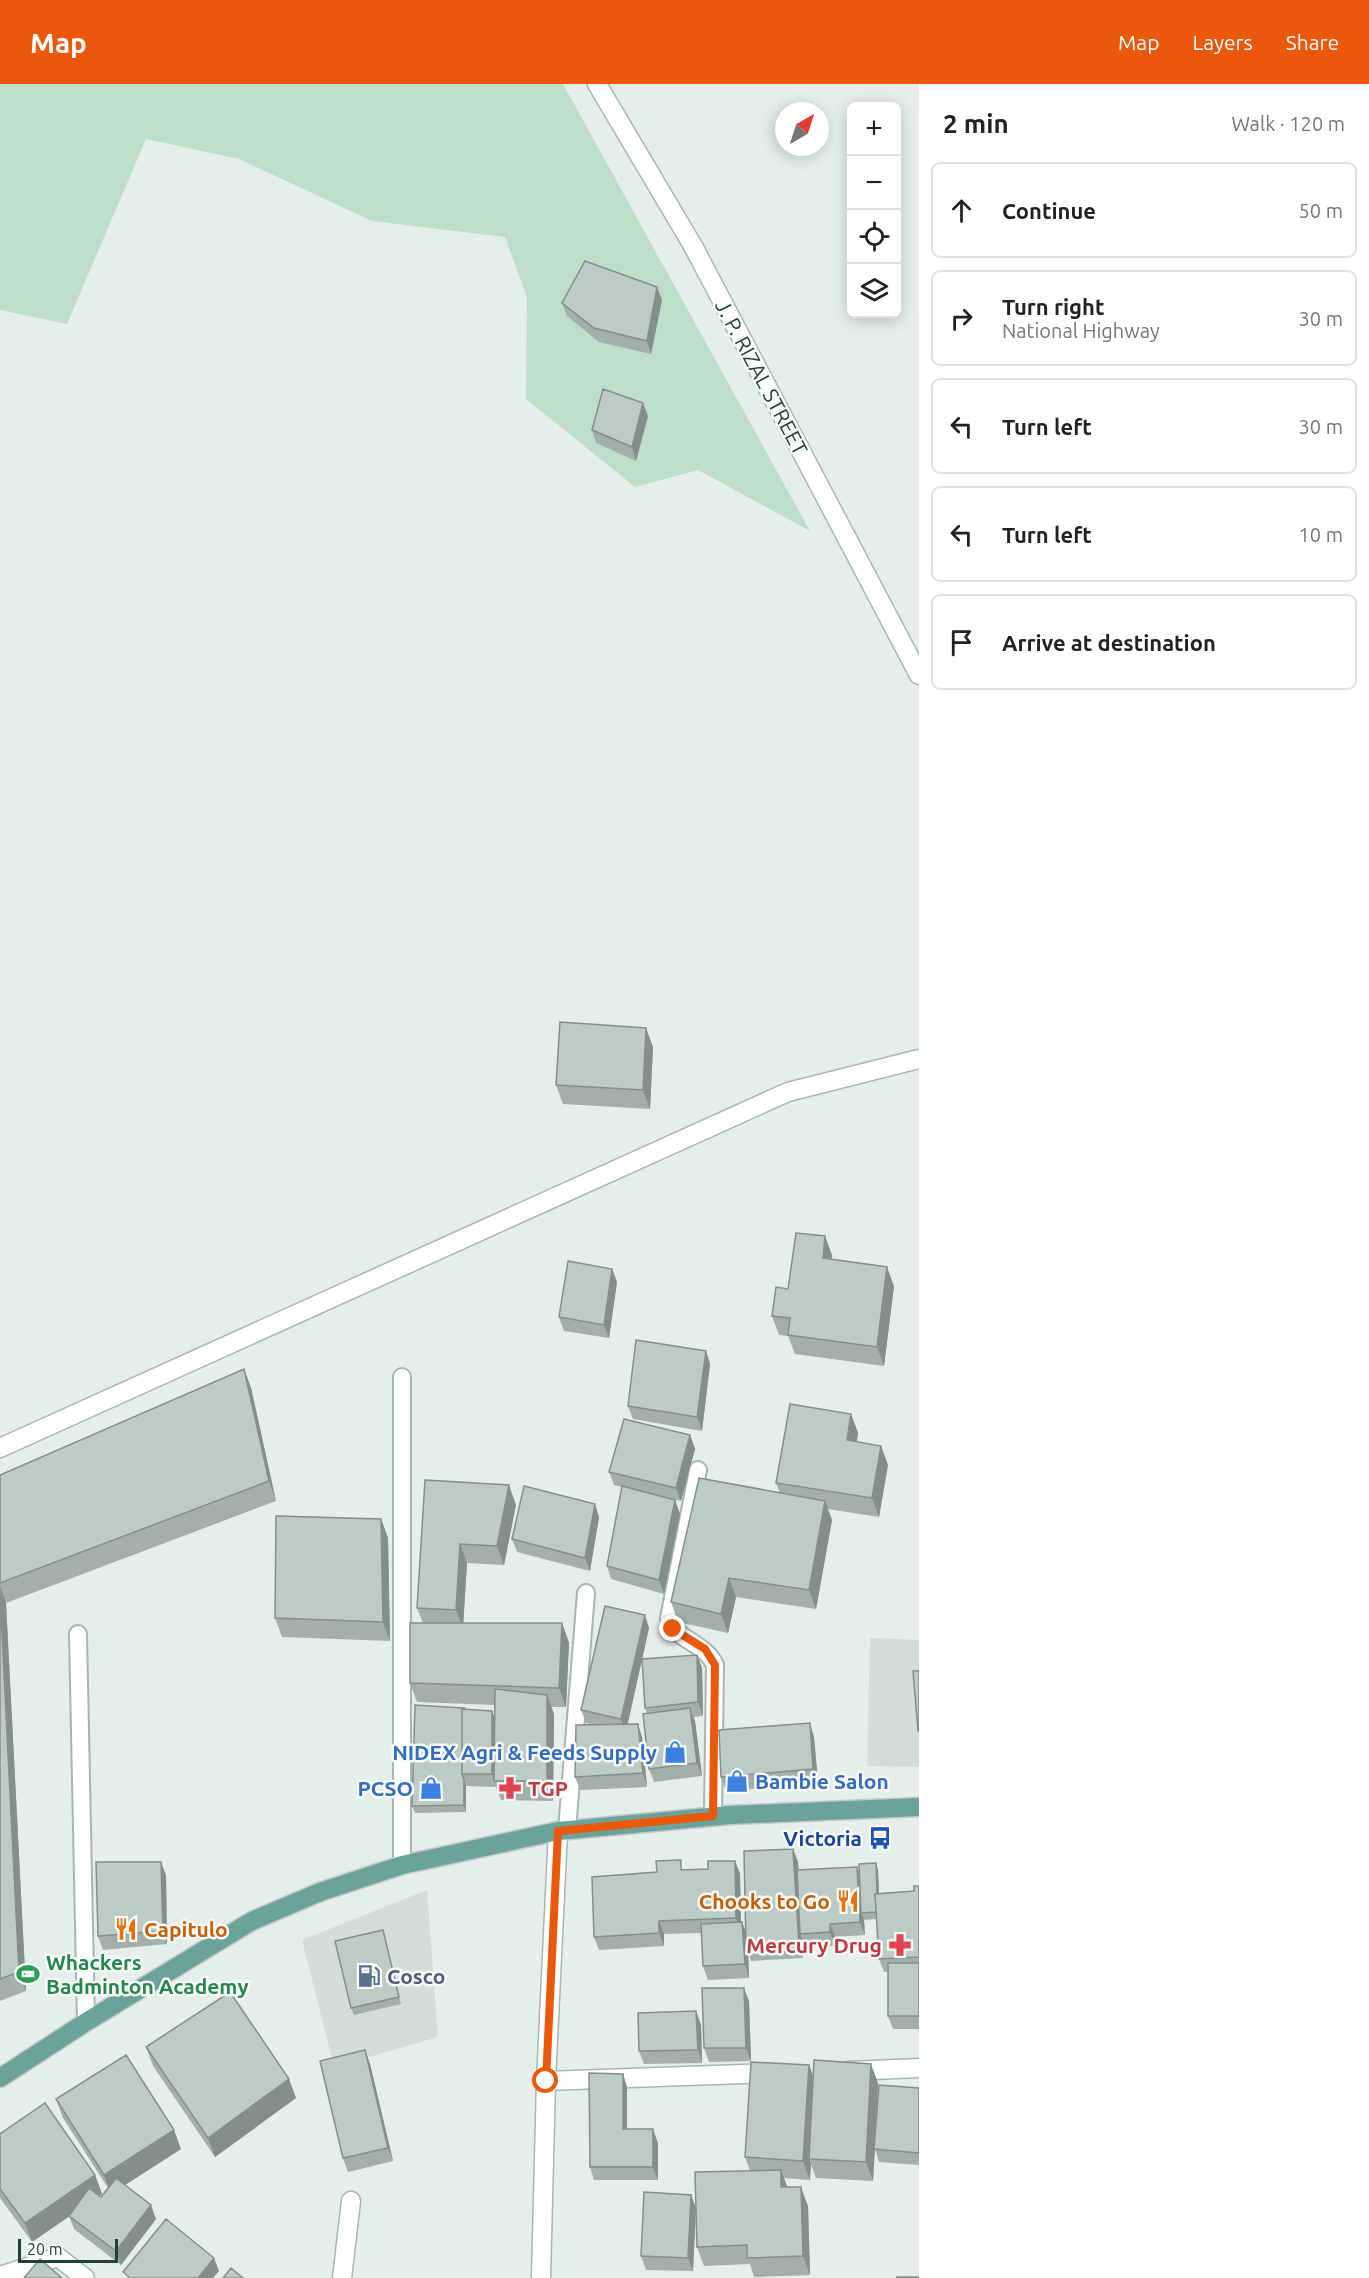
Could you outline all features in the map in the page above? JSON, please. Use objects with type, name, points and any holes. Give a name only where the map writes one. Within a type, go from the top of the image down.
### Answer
[{"type":"main road","points":[[0,2078],[86,2022],[252,1921],[320,1892],[402,1865],[563,1831],[713,1816],[919,1807]]},
{"type":"street","name":"J. P. RIZAL STREET","points":[[597,84],[693,246],[919,675]]},
{"type":"street","points":[[0,1448],[788,1092],[919,1059]]},
{"type":"street","points":[[541,2278],[546,2081],[563,1831]]},
{"type":"street","points":[[826,2072],[919,2068]]},
{"type":"street","points":[[546,2081],[791,2073]]},
{"type":"street","points":[[342,2278],[351,2201]]},
{"type":"street","points":[[0,2276],[58,2257],[85,2278]]},
{"type":"lane","points":[[402,1377],[402,1865]]},
{"type":"lane","points":[[698,1470],[669,1618],[673,1629],[705,1649],[715,1665],[713,1816]]},
{"type":"lane","points":[[563,1831],[586,1593]]},
{"type":"lane","points":[[78,1634],[86,2022]]},
{"type":"shaded area","points":[[870,1638],[919,1640],[919,1767],[867,1766]]},
{"type":"shaded area","points":[[427,1890],[438,2037],[334,2067],[302,1940]]},
{"type":"green space","points":[[0,84],[563,84],[810,531],[698,470],[635,487],[526,399],[527,297],[505,237],[372,221],[239,159],[146,139],[67,324],[0,310]]},
{"type":"building","points":[[585,261],[657,287],[647,341],[594,328],[562,303]]},
{"type":"building","points":[[603,389],[643,403],[632,447],[592,430]]},
{"type":"building","points":[[560,1022],[646,1028],[643,1090],[556,1085]]},
{"type":"building","points":[[796,1233],[825,1236],[823,1258],[887,1267],[877,1347],[788,1335],[790,1318],[772,1316],[776,1287],[788,1289]]},
{"type":"building","points":[[568,1261],[612,1269],[604,1325],[559,1317]]},
{"type":"building","points":[[636,1340],[706,1351],[697,1417],[628,1406]]},
{"type":"building","points":[[244,1369],[269,1481],[0,1583],[0,1475]]},
{"type":"building","points":[[790,1404],[851,1414],[847,1440],[881,1446],[872,1498],[776,1483]]},
{"type":"building","points":[[624,1419],[690,1435],[676,1488],[609,1472]]},
{"type":"building","points":[[699,1478],[825,1501],[809,1590],[729,1578],[721,1614],[671,1602]]},
{"type":"building","points":[[425,1480],[509,1485],[497,1546],[460,1544],[456,1610],[417,1608]]},
{"type":"building","points":[[524,1486],[595,1504],[585,1558],[512,1539]]},
{"type":"building","points":[[622,1486],[675,1500],[659,1580],[607,1566]]},
{"type":"building","points":[[276,1516],[381,1519],[383,1622],[275,1618]]},
{"type":"building","points":[[0,1594],[19,1972],[0,1979]]},
{"type":"building","points":[[605,1606],[645,1615],[621,1719],[581,1710]]},
{"type":"building","points":[[410,1623],[562,1623],[559,1688],[410,1683]]},
{"type":"building","points":[[697,1655],[698,1702],[645,1708],[642,1659]]},
{"type":"building","points":[[913,1671],[919,1671],[919,1731],[918,1731]]},
{"type":"building","points":[[495,1689],[547,1695],[547,1781],[494,1781]]},
{"type":"building","points":[[415,1705],[464,1708],[462,1709],[462,1774],[464,1805],[412,1806]]},
{"type":"building","name":"NIDEX Agri & Feeds Supply","points":[[690,1708],[697,1763],[649,1769],[643,1714]]},
{"type":"building","points":[[462,1709],[492,1711],[492,1774],[462,1774]]},
{"type":"building","points":[[810,1723],[813,1769],[721,1777],[719,1730]]},
{"type":"building","points":[[638,1724],[643,1773],[575,1777],[576,1725]]},
{"type":"building","points":[[793,1849],[799,1945],[746,1947],[744,1851]]},
{"type":"building","points":[[681,1860],[681,1870],[708,1869],[708,1861],[735,1861],[736,1918],[659,1921],[659,1933],[594,1937],[592,1877],[657,1872],[656,1861]]},
{"type":"building","points":[[96,1862],[161,1862],[163,1931],[98,1936]]},
{"type":"building","points":[[876,1863],[876,1912],[861,1913],[859,1864]]},
{"type":"building","points":[[857,1867],[860,1922],[830,1924],[830,1932],[800,1934],[797,1870]]},
{"type":"building","name":"Mercury Drug","points":[[914,1886],[919,1886],[919,1957],[879,1959],[875,1894],[914,1891]]},
{"type":"building","points":[[742,1922],[745,1964],[703,1966],[701,1924]]},
{"type":"building","name":"Cosco","points":[[383,1930],[399,1997],[351,2008],[335,1941]]},
{"type":"building","points":[[888,1963],[919,1963],[919,2016],[888,2016]]},
{"type":"building","points":[[702,1988],[744,1988],[746,2048],[704,2048]]},
{"type":"building","points":[[230,1992],[289,2079],[208,2138],[146,2047]]},
{"type":"building","points":[[696,2011],[698,2050],[639,2051],[638,2013]]},
{"type":"building","points":[[365,2050],[388,2148],[343,2158],[320,2061]]},
{"type":"building","points":[[126,2055],[174,2130],[104,2175],[56,2099]]},
{"type":"building","points":[[814,2060],[871,2064],[866,2162],[809,2159]]},
{"type":"building","points":[[751,2062],[809,2065],[803,2161],[745,2157]]},
{"type":"building","points":[[589,2073],[623,2074],[623,2129],[653,2129],[653,2167],[590,2167]]},
{"type":"building","points":[[879,2085],[919,2088],[919,2153],[874,2149]]},
{"type":"building","points":[[45,2103],[95,2175],[25,2223],[0,2189],[0,2134]]},
{"type":"building","points":[[781,2170],[781,2187],[801,2187],[803,2256],[747,2258],[747,2245],[697,2247],[695,2172]]},
{"type":"building","points":[[116,2178],[151,2205],[116,2251],[69,2216],[89,2188],[101,2197]]},
{"type":"building","points":[[644,2192],[691,2195],[688,2258],[641,2256]]},
{"type":"building","points":[[166,2219],[214,2258],[198,2278],[130,2278],[123,2272]]},
{"type":"building","points":[[40,2259],[62,2278],[24,2278]]},
{"type":"building","points":[[231,2268],[243,2278],[223,2278]]},
{"type":"place","name":"NIDEX Agri & Feeds Supply","points":[[675,1752]]},
{"type":"place","name":"Bambie Salon","points":[[737,1781]]},
{"type":"place","name":"PCSO","points":[[431,1788]]},
{"type":"place","name":"TGP","points":[[510,1788]]},
{"type":"place","name":"Victoria","points":[[880,1838]]},
{"type":"place","name":"Chooks to Go","points":[[848,1901]]},
{"type":"place","name":"Capitulo","points":[[126,1929]]},
{"type":"place","name":"Mercury Drug","points":[[900,1945]]},
{"type":"place","name":"Whackers Badminton Academy","points":[[28,1974]]},
{"type":"place","name":"Cosco","points":[[369,1976]]},
{"type":"route","points":[[546,2081],[558,1831],[713,1816],[715,1665],[711,1655],[705,1649],[673,1629]]}]
